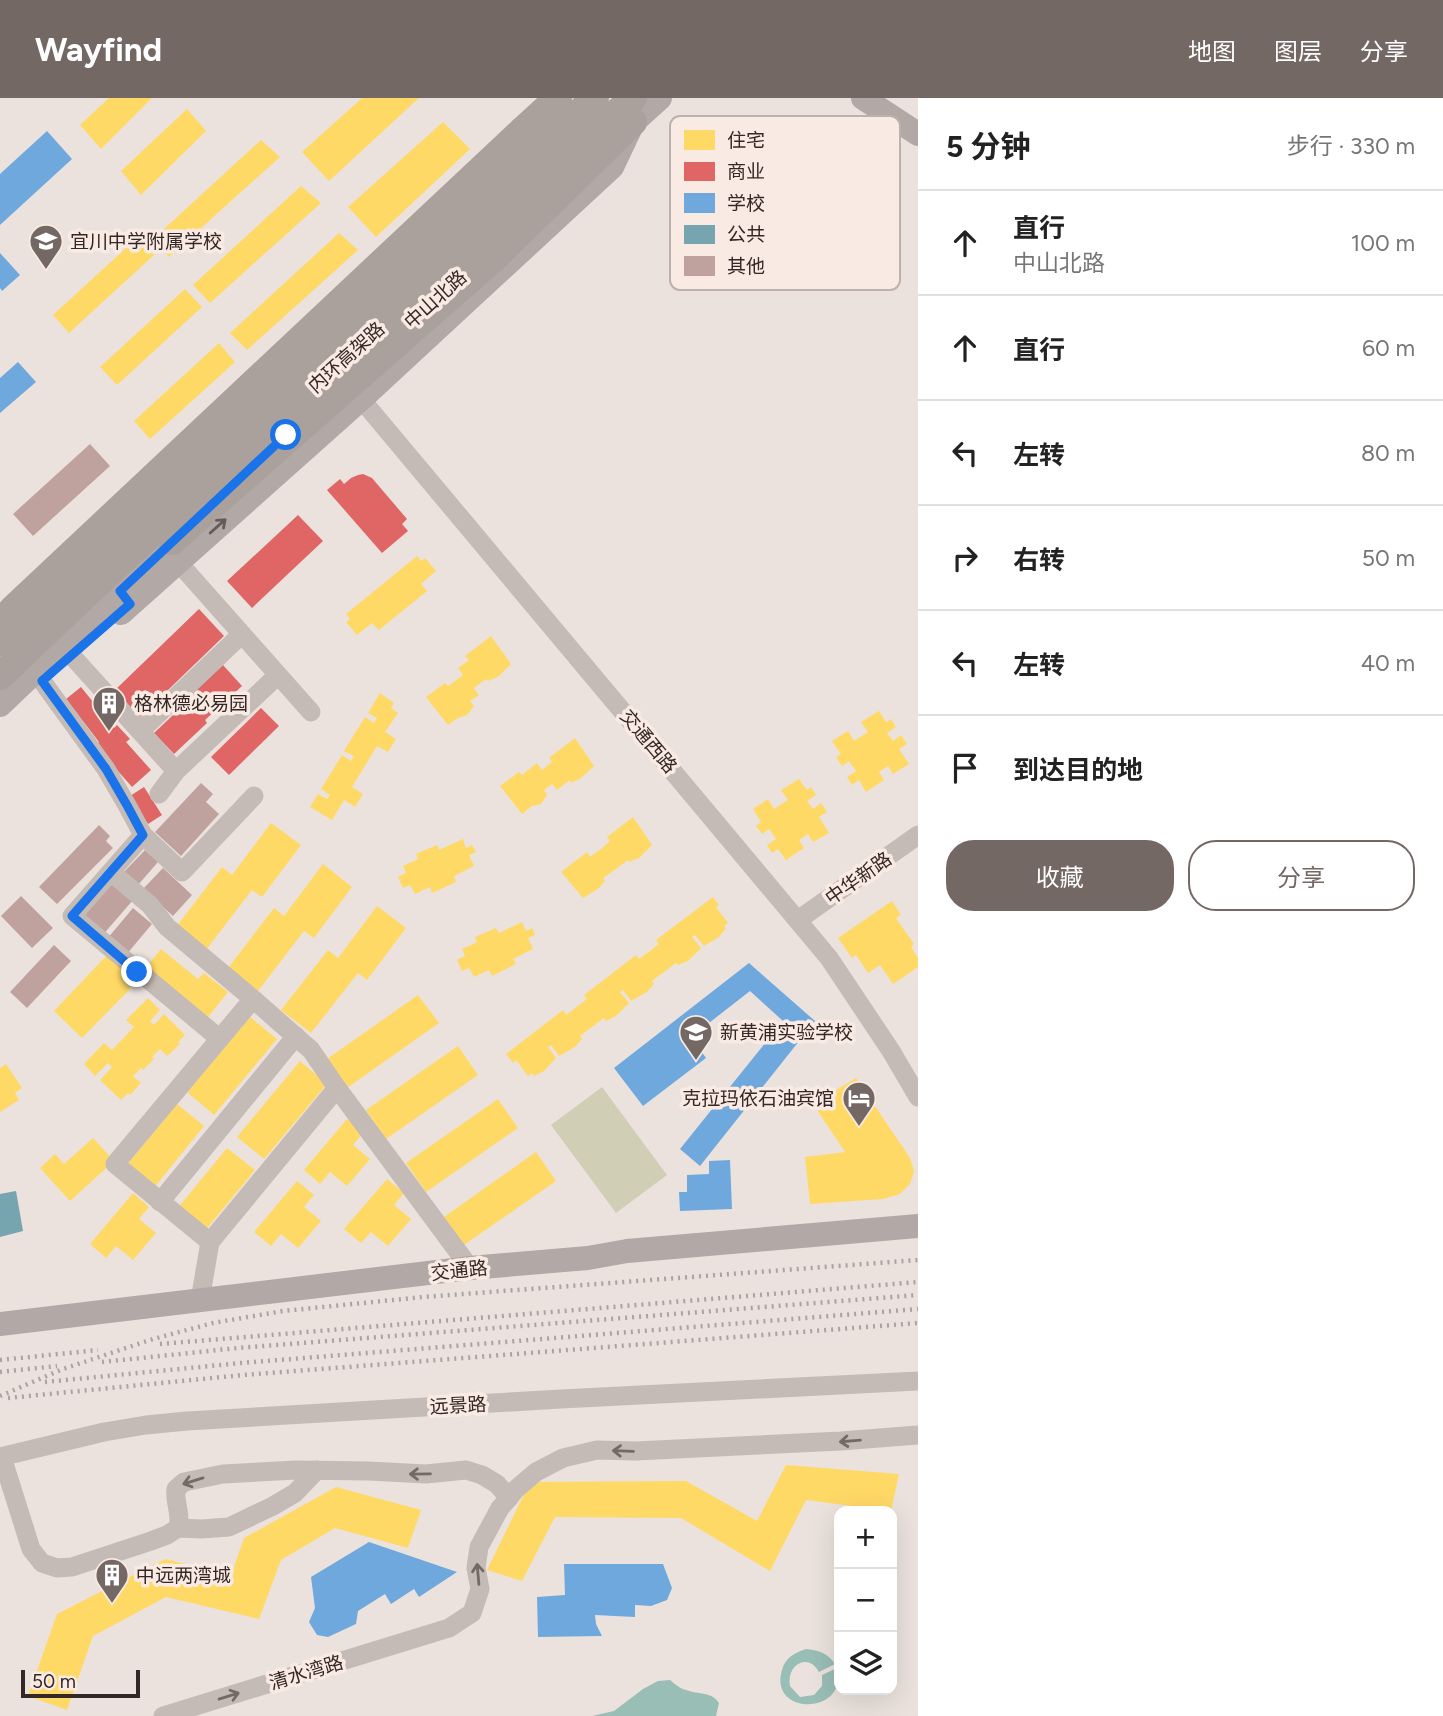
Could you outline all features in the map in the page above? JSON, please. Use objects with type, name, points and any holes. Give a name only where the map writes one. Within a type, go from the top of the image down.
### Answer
[{"type":"highway","points":[[0,623],[558,98]]},
{"type":"highway","name":"内环高架路","points":[[0,645],[595,98]]},
{"type":"highway","points":[[0,688],[77,625],[494,258],[633,110]]},
{"type":"highway","name":"内环高架路","points":[[0,676],[120,562],[633,110]]},
{"type":"main road","points":[[0,611],[56,583],[250,404],[570,98]]},
{"type":"main road","name":"中山北路","points":[[38,677],[125,598],[286,435],[633,110],[660,98]]},
{"type":"main road","points":[[863,98],[890,116]]},
{"type":"main road","points":[[0,706],[38,677],[72,656],[125,598],[178,562],[361,399],[612,167],[633,110]]},
{"type":"main road","points":[[900,122],[918,134]]},
{"type":"main road","points":[[286,435],[325,430]]},
{"type":"main road","name":"交通路","points":[[0,1324],[470,1268],[588,1258],[627,1251],[918,1226]]},
{"type":"street","name":"交通西路","points":[[361,399],[829,958],[918,1097]]},
{"type":"street","points":[[178,562],[311,712]]},
{"type":"street","points":[[139,731],[242,634]]},
{"type":"street","points":[[0,645],[38,677],[106,769],[143,835],[182,872],[254,796]]},
{"type":"street","points":[[72,656],[176,771]]},
{"type":"street","points":[[159,794],[176,771],[278,675]]},
{"type":"street","points":[[143,835],[72,916],[220,1039]]},
{"type":"street","name":"中华新路","points":[[798,920],[918,835]]},
{"type":"street","points":[[111,872],[150,905],[167,927],[311,1050],[470,1268]]},
{"type":"street","points":[[210,1242],[115,1164],[253,999]]},
{"type":"street","points":[[160,1202],[296,1036]]},
{"type":"street","points":[[200,1300],[210,1242],[337,1088]]},
{"type":"street","name":"远景路","points":[[1,1458],[104,1432],[187,1421],[918,1381]]},
{"type":"street","points":[[178,1528],[180,1520],[175,1498],[176,1489],[184,1482],[223,1474],[317,1470],[426,1474],[466,1470],[497,1484],[509,1498],[514,1490],[536,1472],[563,1458],[597,1450],[636,1451],[786,1444],[918,1435]]},
{"type":"street","points":[[1,1458],[31,1549],[42,1563],[57,1568],[72,1567],[151,1541],[178,1528],[229,1527],[295,1493],[317,1470]]},
{"type":"street","name":"清水湾路","points":[[163,1716],[449,1628],[472,1613],[480,1589],[476,1568],[479,1547],[500,1508],[509,1498]]},
{"type":"green space","points":[[602,1087],[667,1175],[616,1213],[551,1125]]},
{"type":"water","points":[[806,1649],[815,1650],[834,1663],[819,1672],[809,1663],[804,1662],[795,1667],[791,1672],[790,1686],[800,1697],[814,1695],[822,1686],[822,1675],[834,1669],[832,1695],[821,1702],[809,1704],[796,1702],[786,1696],[781,1685],[782,1670],[785,1662]]},
{"type":"water","points":[[670,1680],[691,1692],[716,1699],[719,1703],[716,1716],[592,1716],[614,1711],[643,1689],[658,1681]]},
{"type":"building: 住宅","points":[[109,98],[152,98],[101,149],[80,125]]},
{"type":"building: 住宅","points":[[362,98],[419,98],[329,181],[302,152]]},
{"type":"building: 住宅","points":[[187,109],[206,131],[141,195],[121,171]]},
{"type":"building: 住宅","points":[[443,122],[470,149],[376,237],[348,207]]},
{"type":"building: 住宅","points":[[261,140],[280,157],[169,257],[153,239]]},
{"type":"building: 住宅","points":[[301,186],[321,203],[210,303],[193,285]]},
{"type":"building: 住宅","points":[[339,233],[358,250],[247,350],[230,333]]},
{"type":"building: 住宅","points":[[138,237],[154,255],[69,333],[53,315]]},
{"type":"building: 住宅","points":[[185,289],[202,307],[117,385],[100,367]]},
{"type":"building: 住宅","points":[[219,343],[235,362],[150,439],[134,421]]},
{"type":"building: 住宅","points":[[417,556],[421,561],[425,558],[436,571],[421,584],[427,591],[379,630],[372,623],[357,635],[346,622],[350,619],[346,614]]},
{"type":"building: 住宅","points":[[491,636],[511,664],[498,677],[488,681],[486,679],[474,688],[479,695],[470,701],[474,706],[467,715],[448,725],[426,697],[445,683],[448,686],[463,675],[458,668],[469,660],[465,656]]},
{"type":"building: 住宅","points":[[380,693],[394,703],[391,708],[398,713],[385,732],[396,739],[388,752],[377,746],[352,787],[363,794],[355,807],[344,800],[332,820],[310,807],[318,794],[327,799],[330,795],[321,789],[342,755],[351,761],[354,756],[344,751],[365,717],[374,723],[377,718],[368,713]]},
{"type":"building: 住宅","points":[[879,711],[886,722],[891,719],[896,727],[887,733],[893,741],[901,735],[907,744],[899,749],[909,764],[893,774],[888,766],[879,772],[884,780],[866,792],[859,780],[852,785],[847,777],[856,771],[849,761],[842,766],[836,757],[841,754],[832,741],[848,731],[854,741],[868,732],[861,722]]},
{"type":"building: 住宅","points":[[575,738],[594,766],[581,778],[571,783],[570,780],[557,790],[552,784],[544,790],[547,795],[541,804],[532,806],[522,814],[500,786],[519,772],[522,775],[537,763],[542,770],[552,762],[549,758]]},
{"type":"building: 住宅","points":[[799,779],[807,790],[811,787],[816,795],[807,801],[813,809],[821,803],[827,812],[819,817],[829,833],[813,842],[808,834],[799,840],[804,848],[786,860],[778,849],[772,853],[767,845],[776,839],[769,829],[762,834],[756,826],[761,822],[753,809],[768,799],[774,809],[788,800],[781,790]]},
{"type":"building: 住宅","points":[[633,817],[652,845],[639,858],[629,862],[628,860],[603,878],[605,881],[598,889],[583,898],[561,872],[587,852],[590,857],[601,849],[610,841],[607,837]]},
{"type":"building: 住宅","points":[[271,823],[301,845],[262,897],[252,890],[206,950],[176,927],[222,867],[232,875]]},
{"type":"building: 住宅","points":[[463,839],[466,848],[472,845],[476,852],[469,855],[474,866],[454,876],[456,882],[432,893],[430,887],[415,894],[410,885],[403,888],[398,877],[406,873],[403,866],[418,859],[416,854],[437,845],[439,850]]},
{"type":"building: 住宅","points":[[323,864],[352,887],[314,938],[304,931],[258,991],[228,968],[274,908],[284,916]]},
{"type":"building: 住宅","points":[[713,897],[719,905],[716,907],[728,923],[719,937],[704,946],[695,935],[692,937],[701,948],[688,961],[678,965],[676,963],[652,981],[654,984],[647,992],[631,1001],[623,990],[620,992],[629,1003],[616,1016],[606,1021],[604,1018],[580,1036],[582,1039],[575,1047],[559,1056],[551,1045],[548,1047],[556,1058],[544,1071],[528,1076],[516,1060],[513,1063],[506,1054],[563,1010],[566,1015],[587,999],[584,995],[636,955],[639,959],[659,944],[656,940]]},
{"type":"building: 住宅","points":[[892,901],[901,915],[896,918],[914,944],[911,947],[918,958],[918,967],[893,984],[880,965],[868,973],[856,955],[852,958],[838,938]]},
{"type":"building: 住宅","points":[[377,906],[406,928],[367,980],[358,973],[311,1033],[281,1010],[328,950],[338,958]]},
{"type":"building: 住宅","points":[[522,922],[526,931],[532,928],[535,935],[528,938],[533,949],[513,959],[516,964],[492,976],[489,970],[474,977],[469,968],[462,971],[457,960],[465,956],[462,949],[477,942],[475,937],[496,928],[499,933]]},
{"type":"building: 住宅","points":[[161,949],[198,979],[204,973],[228,992],[205,1021],[143,971]]},
{"type":"building: 住宅","points":[[108,954],[129,974],[123,980],[131,988],[82,1038],[54,1011]]},
{"type":"building: 住宅","points":[[418,995],[439,1023],[347,1088],[327,1059]]},
{"type":"building: 住宅","points":[[148,998],[160,1010],[150,1021],[154,1025],[164,1014],[185,1035],[167,1056],[160,1049],[143,1070],[141,1068],[133,1076],[141,1083],[121,1100],[100,1080],[112,1067],[108,1063],[95,1076],[84,1064],[104,1043],[112,1050],[134,1027],[126,1020]]},
{"type":"building: 住宅","points":[[250,1017],[277,1039],[214,1115],[187,1092]]},
{"type":"building: 住宅","points":[[458,1046],[478,1075],[386,1139],[366,1110]]},
{"type":"building: 住宅","points":[[300,1061],[327,1084],[264,1159],[237,1137]]},
{"type":"building: 住宅","points":[[6,1064],[22,1088],[15,1093],[19,1100],[0,1112],[0,1068]]},
{"type":"building: 住宅","name":"克拉玛依石油宾馆","points":[[856,1078],[910,1158],[914,1171],[910,1184],[900,1194],[883,1199],[810,1204],[805,1157],[845,1152],[813,1104]]},
{"type":"building: 住宅","points":[[498,1099],[518,1128],[426,1192],[406,1163]]},
{"type":"building: 住宅","points":[[177,1104],[204,1126],[153,1189],[126,1166]]},
{"type":"building: 住宅","points":[[347,1119],[363,1133],[353,1145],[370,1159],[347,1186],[330,1172],[320,1184],[304,1170]]},
{"type":"building: 住宅","points":[[93,1138],[114,1161],[70,1201],[40,1168],[55,1154],[64,1164]]},
{"type":"building: 住宅","points":[[227,1148],[255,1170],[204,1232],[176,1210]]},
{"type":"building: 住宅","points":[[536,1152],[556,1181],[464,1245],[444,1217]]},
{"type":"building: 住宅","points":[[387,1179],[404,1193],[394,1205],[411,1219],[388,1246],[371,1232],[361,1243],[344,1229]]},
{"type":"building: 住宅","points":[[297,1181],[314,1195],[304,1207],[321,1221],[298,1248],[281,1234],[271,1246],[254,1232]]},
{"type":"building: 住宅","points":[[133,1193],[149,1207],[139,1219],[156,1233],[133,1260],[116,1246],[106,1258],[90,1244]]},
{"type":"building: 住宅","points":[[786,1465],[899,1474],[892,1506],[852,1506],[806,1500],[770,1571],[681,1518],[555,1517],[522,1581],[487,1570],[530,1482],[686,1481],[757,1521]]},
{"type":"building: 住宅","name":"中远两湾城","points":[[336,1487],[421,1510],[408,1548],[335,1528],[281,1560],[259,1619],[166,1597],[93,1636],[67,1710],[28,1696],[57,1614],[165,1559],[231,1575],[244,1538]]},
{"type":"building: 商业","points":[[363,474],[372,478],[407,519],[402,524],[408,531],[382,553],[327,490],[340,479],[344,484]]},
{"type":"building: 商业","points":[[298,515],[323,541],[252,608],[227,581]]},
{"type":"building: 商业","points":[[199,609],[224,636],[140,717],[114,691]]},
{"type":"building: 商业","points":[[223,665],[242,686],[205,720],[207,723],[174,754],[154,733]]},
{"type":"building: 商业","name":"格林德必易园","points":[[81,687],[114,728],[117,725],[130,739],[126,742],[151,770],[132,787],[95,745],[99,742],[66,699]]},
{"type":"building: 商业","points":[[261,708],[279,726],[229,775],[211,757]]},
{"type":"building: 商业","points":[[144,787],[162,815],[148,824],[130,796]]},
{"type":"building: 学校","points":[[47,131],[72,159],[0,225],[0,174]]},
{"type":"building: 学校","points":[[0,253],[20,275],[2,291],[0,288]]},
{"type":"building: 学校","points":[[18,362],[36,382],[0,413],[0,378]]},
{"type":"building: 学校","points":[[749,963],[815,1021],[700,1166],[680,1149],[783,1021],[750,991],[691,1037],[706,1058],[643,1106],[614,1068]]},
{"type":"building: 学校","points":[[730,1160],[732,1209],[680,1211],[679,1192],[687,1192],[687,1175],[709,1174],[709,1161]]},
{"type":"building: 学校","points":[[369,1542],[457,1572],[419,1597],[414,1589],[391,1604],[385,1594],[358,1611],[356,1624],[328,1637],[317,1635],[309,1622],[315,1608],[311,1577]]},
{"type":"building: 学校","points":[[564,1564],[663,1564],[672,1588],[667,1600],[651,1606],[635,1605],[635,1617],[595,1615],[602,1636],[538,1637],[537,1597],[565,1595]]},
{"type":"building: 公共","points":[[16,1191],[23,1231],[0,1237],[0,1194]]},
{"type":"building: 其他","points":[[90,444],[110,466],[33,536],[13,514]]},
{"type":"building: 其他","points":[[201,783],[213,794],[206,802],[219,814],[181,856],[155,832]]},
{"type":"building: 其他","points":[[99,825],[110,836],[106,841],[113,848],[57,904],[39,887]]},
{"type":"building: 其他","points":[[145,850],[158,862],[138,885],[124,872]]},
{"type":"building: 其他","points":[[163,868],[192,895],[173,916],[143,889]]},
{"type":"building: 其他","points":[[111,881],[133,900],[101,937],[79,918]]},
{"type":"building: 其他","points":[[21,896],[53,928],[32,948],[1,916]]},
{"type":"building: 其他","points":[[133,908],[152,924],[126,955],[107,939]]},
{"type":"building: 其他","points":[[54,945],[71,961],[27,1008],[10,992]]},
{"type":"railway","points":[[0,1396],[63,1369],[153,1339],[213,1323],[283,1311],[423,1297],[918,1260]]},
{"type":"railway","points":[[160,1344],[918,1282]]},
{"type":"railway","points":[[102,1362],[238,1348],[918,1295]]},
{"type":"railway","points":[[45,1382],[241,1363],[918,1309]]},
{"type":"railway","points":[[8,1398],[243,1375],[918,1323]]},
{"type":"railway","points":[[0,1360],[98,1350]]},
{"type":"railway","points":[[0,1372],[57,1366]]},
{"type":"place","name":"宜川中学附属学校","points":[[46,271]]},
{"type":"place","name":"格林德必易园","points":[[109,733]]},
{"type":"place","name":"新黄浦实验学校","points":[[696,1062]]},
{"type":"place","name":"克拉玛依石油宾馆","points":[[859,1128]]},
{"type":"place","name":"中远两湾城","points":[[112,1605]]},
{"type":"route","points":[[137,972],[72,916],[143,835],[106,769],[42,681],[130,604],[120,591],[286,435]]}]
